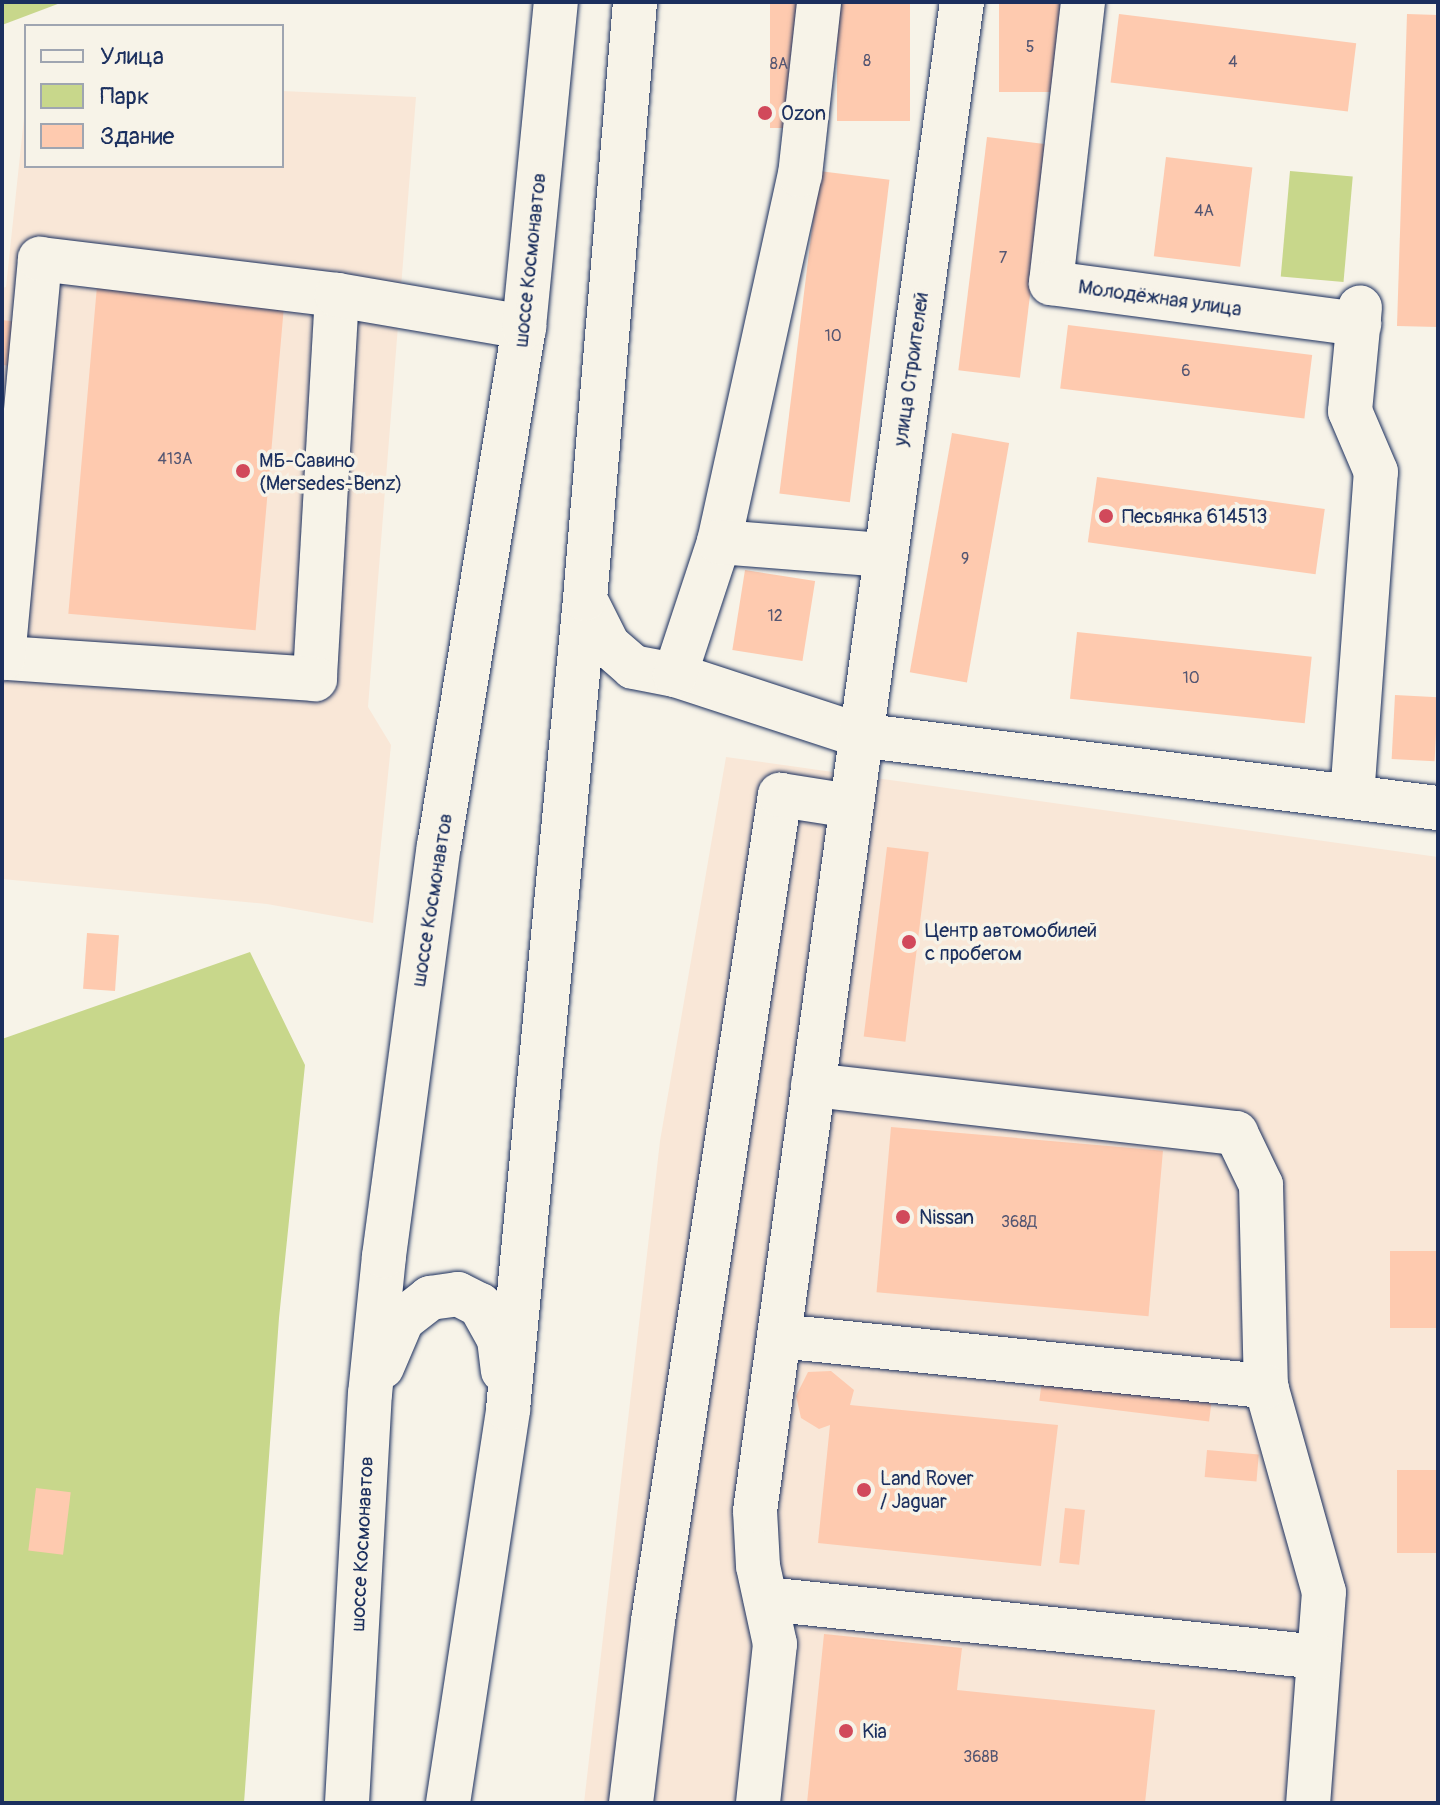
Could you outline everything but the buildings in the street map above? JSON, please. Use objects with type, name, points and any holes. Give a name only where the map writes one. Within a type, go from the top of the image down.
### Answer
[{"type":"main road","name":"шоссе Космонавтов","points":[[347,1803],[370,1394],[413,1024],[524,327],[556,2]]},
{"type":"main road","points":[[448,1803],[508,1409],[585,599],[635,2]]},
{"type":"main road","points":[[675,675],[719,542],[800,175],[819,2]]},
{"type":"main road","name":"улица Строителей","points":[[859,735],[962,2]]},
{"type":"main road","name":"Молодёжная улица","points":[[1083,2],[1051,283],[1360,316],[1350,411],[1376,472],[1352,797]]},
{"type":"main road","points":[[337,295],[315,679],[3,658],[40,259],[337,295],[524,327]]},
{"type":"main road","points":[[719,542],[885,555]]},
{"type":"main road","points":[[585,599],[608,645],[633,667],[675,675],[859,735],[1438,808]]},
{"type":"main road","points":[[574,707],[605,678],[633,667]]},
{"type":"main road","points":[[758,1803],[775,1644],[758,1566],[755,1511],[859,735]]},
{"type":"main road","points":[[631,1803],[653,1621],[780,795],[850,806]]},
{"type":"main road","points":[[813,1085],[1236,1133],[1261,1185],[1266,1386],[1324,1592],[1308,1803]]},
{"type":"main road","points":[[370,1394],[402,1320],[430,1298],[458,1294],[480,1305],[499,1339],[508,1409]]},
{"type":"main road","points":[[779,1336],[1266,1386]]},
{"type":"main road","points":[[766,1599],[1319,1657]]},
{"type":"shaded area","points":[[284,91],[416,97],[368,707],[391,745],[373,923],[267,904],[2,879],[2,288],[6,287],[24,118],[24,168],[284,168]]},
{"type":"shaded area","points":[[726,757],[1438,857],[1438,1803],[584,1803],[660,1141]]},
{"type":"green space","points":[[2,2],[63,2],[2,25]]},
{"type":"green space","points":[[1290,171],[1353,176],[1344,282],[1281,277]]},
{"type":"green space","points":[[250,952],[305,1065],[279,1318],[244,1803],[2,1803],[2,1039]]},
{"type":"place","name":"Ozon","points":[[765,113]]},
{"type":"place","name":"МБ-Савино (Mersedes-Benz)","points":[[243,471]]},
{"type":"place","name":"Песьянка 614513","points":[[1106,516]]},
{"type":"place","name":"Центр автомобилей с пробегом","points":[[909,942]]},
{"type":"place","name":"Nissan","points":[[903,1217]]},
{"type":"place","name":"Land Rover / Jaguar","points":[[864,1490]]},
{"type":"place","name":"Kia","points":[[846,1731]]}]
